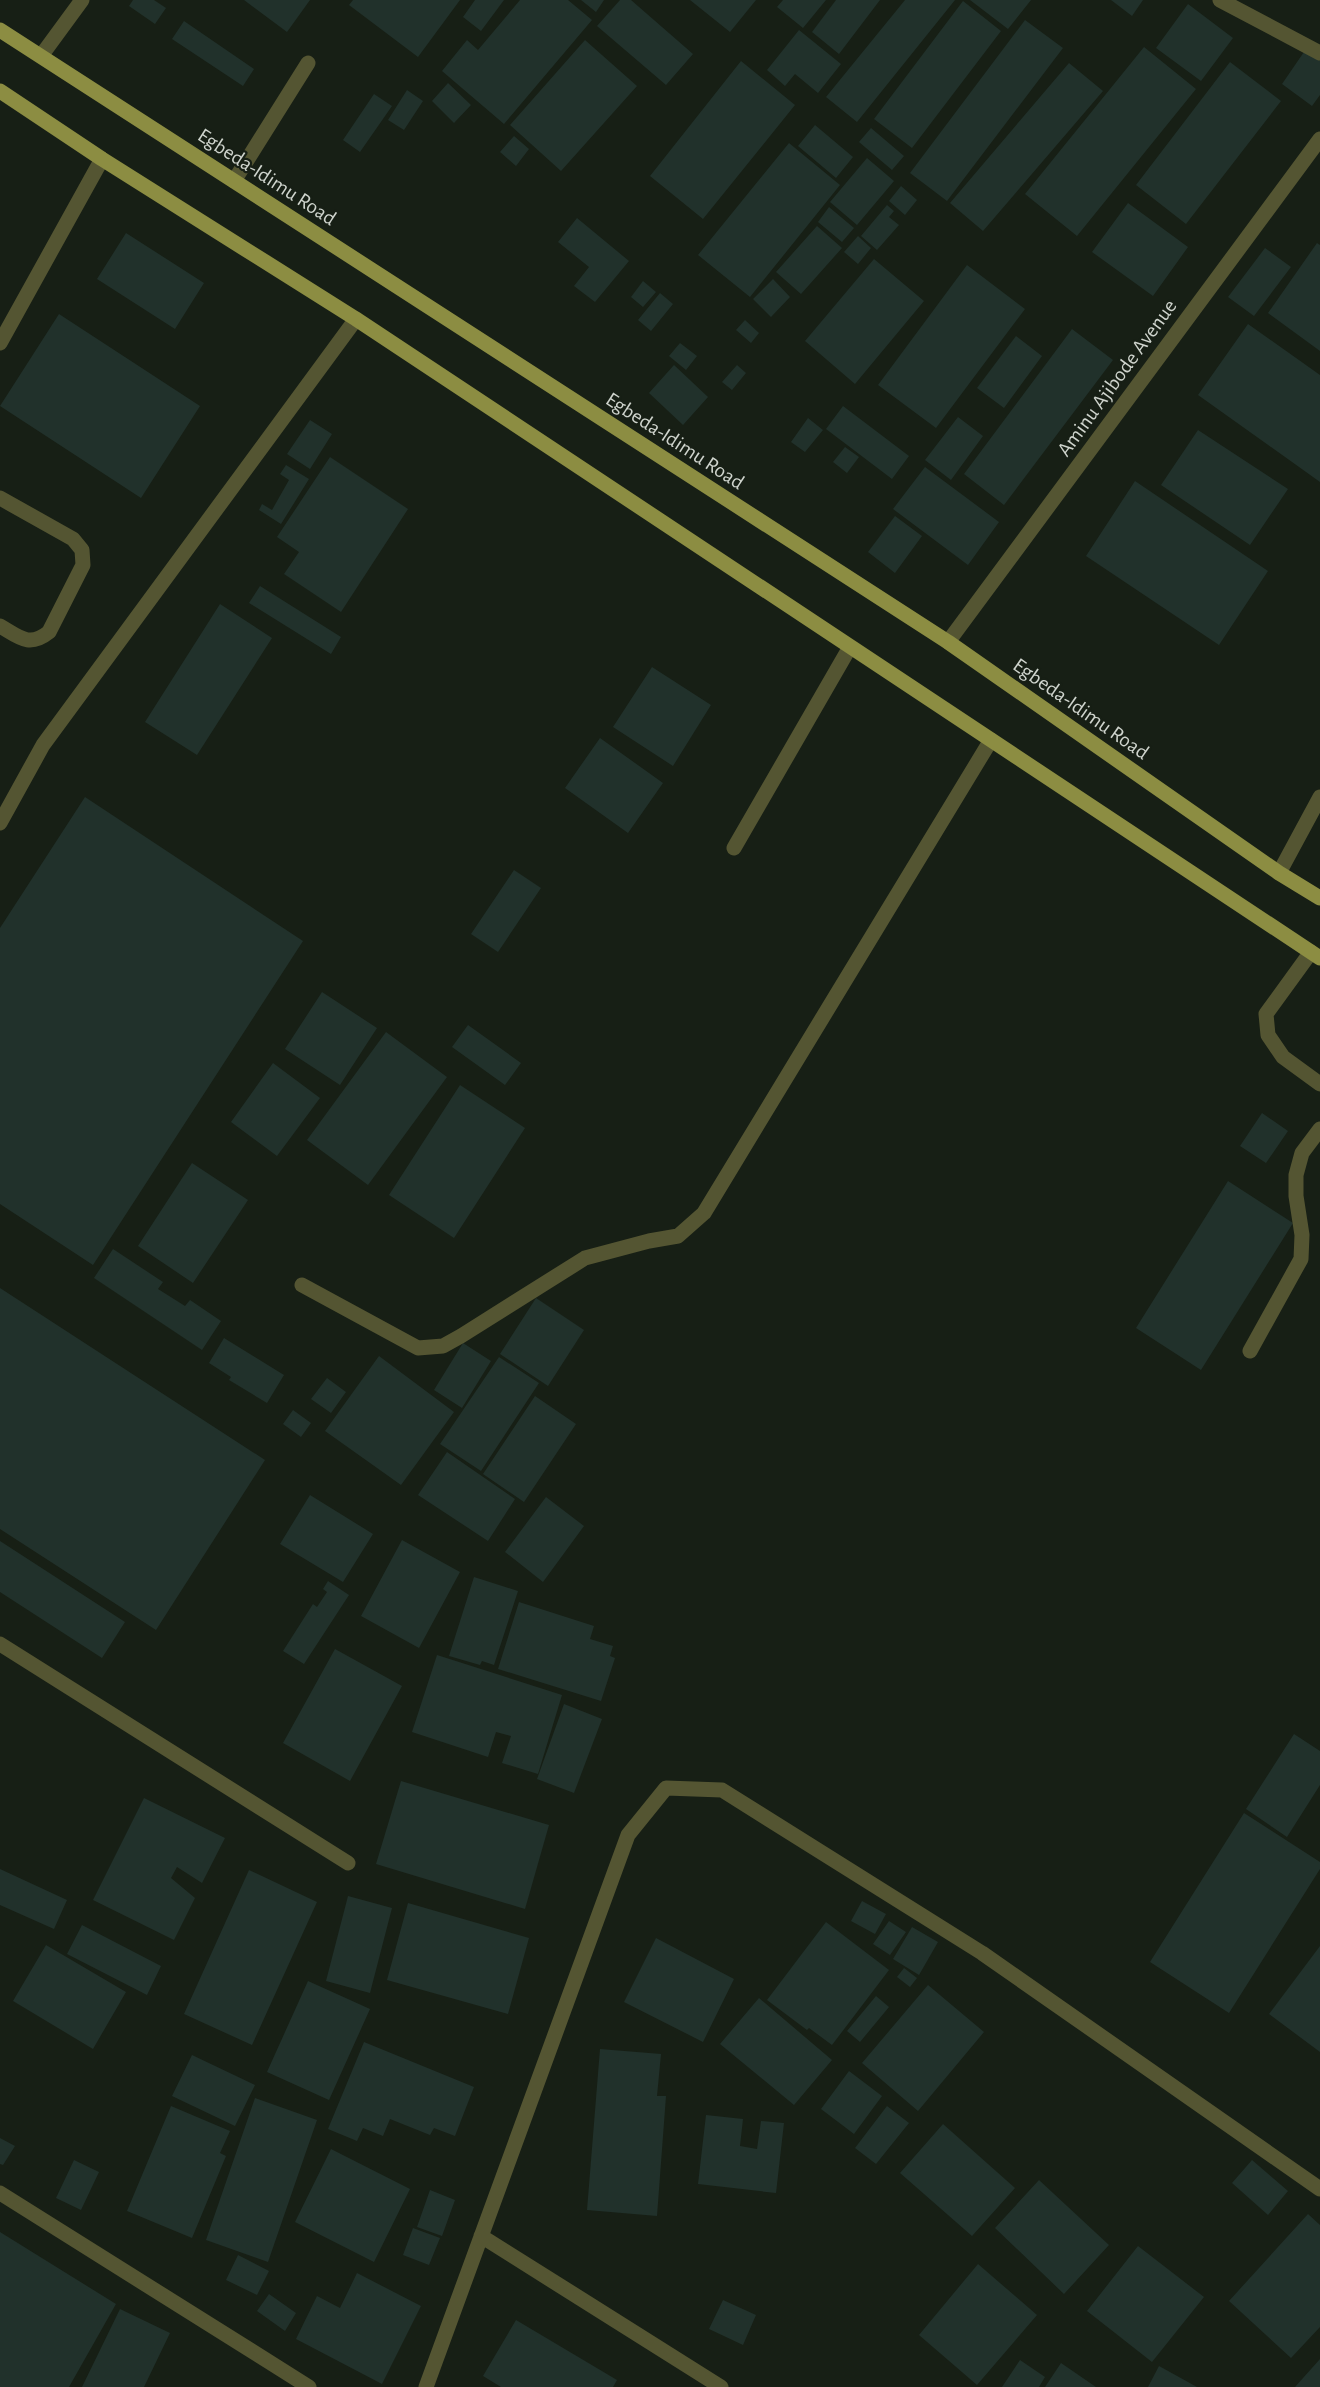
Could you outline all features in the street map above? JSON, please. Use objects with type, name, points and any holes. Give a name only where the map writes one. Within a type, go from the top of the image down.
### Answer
[{"type":"main road","name":"Egbeda-Idimu Road","points":[[0,30],[948,642],[1280,873],[1320,898]]},
{"type":"main road","points":[[0,91],[102,159],[356,319],[1315,955]]},
{"type":"street","points":[[41,56],[82,0]]},
{"type":"street","points":[[1221,0],[1320,54]]},
{"type":"street","points":[[234,181],[308,63]]},
{"type":"street","name":"Aminu Ajibode Avenue","points":[[948,642],[1320,139]]},
{"type":"street","points":[[0,343],[102,159]]},
{"type":"street","points":[[0,823],[42,744],[356,319]]},
{"type":"street","points":[[0,498],[73,539],[82,550],[83,565],[49,632],[40,639],[26,641],[0,626]]},
{"type":"street","points":[[734,848],[850,647]]},
{"type":"street","points":[[302,1285],[418,1348],[443,1346],[585,1258],[649,1241],[678,1236],[704,1213],[991,740]]},
{"type":"street","points":[[1280,873],[1320,797]]},
{"type":"street","points":[[1315,955],[1266,1014],[1268,1035],[1283,1057],[1320,1084]]},
{"type":"street","points":[[1250,1351],[1301,1259],[1302,1235],[1296,1196],[1296,1175],[1302,1153],[1320,1129]]},
{"type":"street","points":[[0,1644],[348,1863]]},
{"type":"street","points":[[426,2387],[628,1834],[666,1788],[722,1790],[982,1953],[1320,2189]]},
{"type":"street","points":[[0,2193],[309,2387]]},
{"type":"street","points":[[481,2235],[721,2387]]},
{"type":"building","points":[[133,0],[154,0],[166,8],[155,24],[129,6]]},
{"type":"building","points":[[244,0],[310,0],[287,32]]},
{"type":"building","points":[[353,0],[460,0],[418,57],[349,5]]},
{"type":"building","points":[[475,0],[504,0],[481,31],[463,17]]},
{"type":"building","points":[[520,0],[568,0],[592,20],[504,124],[442,71],[467,40],[478,50]]},
{"type":"building","points":[[581,0],[604,0],[596,12]]},
{"type":"building","points":[[620,0],[631,0],[693,54],[666,85],[597,26]]},
{"type":"building","points":[[690,0],[756,0],[730,32]]},
{"type":"building","points":[[783,0],[826,0],[803,28],[777,7]]},
{"type":"building","points":[[836,0],[880,0],[839,54],[812,32]]},
{"type":"building","points":[[905,0],[955,0],[857,122],[826,97]]},
{"type":"building","points":[[970,0],[1031,0],[1008,29]]},
{"type":"building","points":[[1111,0],[1143,0],[1132,16]]},
{"type":"building","points":[[963,1],[1001,31],[912,148],[874,119]]},
{"type":"building","points":[[1188,4],[1233,38],[1201,81],[1156,48]]},
{"type":"building","points":[[1025,20],[1063,48],[947,201],[910,173]]},
{"type":"building","points":[[184,21],[254,69],[243,86],[172,39]]},
{"type":"building","points":[[799,30],[841,64],[818,93],[795,74],[785,86],[767,70]]},
{"type":"building","points":[[585,40],[637,86],[561,171],[510,125]]},
{"type":"building","points":[[1144,47],[1196,89],[1077,236],[1025,194]]},
{"type":"building","points":[[1306,49],[1320,59],[1320,95],[1312,106],[1282,84]]},
{"type":"building","points":[[741,61],[795,105],[703,219],[650,176]]},
{"type":"building","points":[[1230,62],[1281,101],[1186,224],[1136,185]]},
{"type":"building","points":[[1069,63],[1103,91],[983,231],[950,203]]},
{"type":"building","points":[[448,83],[471,105],[454,123],[432,101]]},
{"type":"building","points":[[407,90],[423,101],[404,130],[388,120]]},
{"type":"building","points":[[374,94],[392,106],[360,152],[343,140]]},
{"type":"building","points":[[815,125],[853,157],[836,178],[798,146]]},
{"type":"building","points":[[871,128],[904,156],[892,170],[859,142]]},
{"type":"building","points":[[514,136],[529,149],[516,166],[500,152]]},
{"type":"building","points":[[789,143],[840,185],[750,297],[698,255]]},
{"type":"building","points":[[867,158],[894,181],[857,225],[830,202]]},
{"type":"building","points":[[901,186],[917,200],[905,215],[889,201]]},
{"type":"building","points":[[1128,203],[1188,247],[1153,296],[1092,252]]},
{"type":"building","points":[[887,205],[894,211],[889,217],[899,225],[877,250],[861,236]]},
{"type":"building","points":[[829,207],[854,228],[842,242],[818,222]]},
{"type":"building","points":[[577,218],[629,261],[595,302],[574,286],[589,267],[558,242]]},
{"type":"building","points":[[817,226],[842,248],[801,294],[776,272]]},
{"type":"building","points":[[126,233],[204,283],[175,329],[97,279]]},
{"type":"building","points":[[858,236],[871,248],[858,264],[844,252]]},
{"type":"building","points":[[1317,243],[1320,245],[1320,351],[1268,313]]},
{"type":"building","points":[[1265,248],[1291,267],[1254,316],[1228,297]]},
{"type":"building","points":[[874,259],[924,301],[855,384],[805,341]]},
{"type":"building","points":[[967,265],[1025,309],[936,428],[878,385]]},
{"type":"building","points":[[773,279],[790,297],[771,317],[753,299]]},
{"type":"building","points":[[643,281],[656,292],[643,307],[631,297]]},
{"type":"building","points":[[660,293],[673,304],[651,331],[638,320]]},
{"type":"building","points":[[59,314],[200,406],[141,498],[0,406]]},
{"type":"building","points":[[745,320],[759,333],[751,343],[736,330]]},
{"type":"building","points":[[1248,324],[1320,375],[1320,482],[1198,395]]},
{"type":"building","points":[[1072,329],[1113,360],[1004,505],[964,474]]},
{"type":"building","points":[[1016,336],[1042,356],[1004,408],[977,388]]},
{"type":"building","points":[[680,343],[697,356],[686,370],[669,356]]},
{"type":"building","points":[[674,365],[708,397],[683,425],[649,393]]},
{"type":"building","points":[[737,365],[746,373],[732,390],[722,382]]},
{"type":"building","points":[[843,406],[909,456],[892,479],[826,429]]},
{"type":"building","points":[[958,417],[983,436],[951,480],[925,460]]},
{"type":"building","points":[[808,418],[823,430],[805,452],[791,442]]},
{"type":"building","points":[[310,420],[332,434],[310,469],[287,454]]},
{"type":"building","points":[[1198,430],[1288,489],[1250,545],[1161,485]]},
{"type":"building","points":[[845,447],[859,457],[847,473],[833,462]]},
{"type":"building","points":[[330,457],[408,509],[341,612],[284,574],[299,552],[277,537]]},
{"type":"building","points":[[286,465],[309,479],[281,524],[259,510],[262,504],[272,510],[289,480],[280,474]]},
{"type":"building","points":[[925,467],[999,522],[968,565],[893,509]]},
{"type":"building","points":[[1135,481],[1268,571],[1219,645],[1086,556]]},
{"type":"building","points":[[895,516],[922,536],[895,573],[868,552]]},
{"type":"building","points":[[260,586],[341,637],[331,654],[249,603]]},
{"type":"building","points":[[220,604],[272,638],[197,755],[145,722]]},
{"type":"building","points":[[652,667],[711,705],[673,766],[613,727]]},
{"type":"building","points":[[600,738],[663,783],[628,833],[565,788]]},
{"type":"building","points":[[85,797],[303,941],[93,1265],[0,1204],[0,928]]},
{"type":"building","points":[[514,870],[541,888],[498,952],[471,934]]},
{"type":"building","points":[[322,992],[377,1028],[340,1085],[285,1049]]},
{"type":"building","points":[[468,1025],[521,1063],[505,1085],[452,1047]]},
{"type":"building","points":[[386,1032],[447,1077],[368,1185],[307,1140]]},
{"type":"building","points":[[273,1063],[320,1098],[277,1156],[231,1122]]},
{"type":"building","points":[[460,1085],[525,1128],[454,1238],[389,1195]]},
{"type":"building","points":[[1262,1113],[1288,1131],[1266,1163],[1240,1146]]},
{"type":"building","points":[[192,1163],[248,1200],[193,1283],[138,1246]]},
{"type":"building","points":[[1228,1181],[1293,1223],[1201,1370],[1136,1328]]},
{"type":"building","points":[[113,1249],[163,1282],[158,1289],[185,1306],[190,1300],[221,1321],[202,1350],[94,1278]]},
{"type":"building","points":[[0,1288],[265,1460],[156,1630],[0,1529]]},
{"type":"building","points":[[536,1298],[584,1330],[548,1386],[500,1354]]},
{"type":"building","points":[[224,1338],[284,1375],[267,1403],[229,1380],[231,1377],[209,1363]]},
{"type":"building","points":[[463,1343],[491,1361],[462,1408],[434,1390]]},
{"type":"building","points":[[379,1356],[454,1412],[401,1485],[325,1431]]},
{"type":"building","points":[[499,1357],[539,1383],[481,1471],[440,1444]]},
{"type":"building","points":[[327,1378],[346,1392],[331,1413],[311,1399]]},
{"type":"building","points":[[535,1396],[576,1424],[524,1502],[483,1474]]},
{"type":"building","points":[[293,1410],[311,1423],[301,1437],[283,1424]]},
{"type":"building","points":[[447,1452],[515,1499],[488,1541],[418,1495]]},
{"type":"building","points":[[310,1495],[373,1534],[343,1582],[280,1544]]},
{"type":"building","points":[[546,1497],[584,1526],[543,1582],[505,1552]]},
{"type":"building","points":[[402,1540],[460,1572],[419,1648],[361,1616]]},
{"type":"building","points":[[0,1541],[125,1622],[102,1658],[0,1592]]},
{"type":"building","points":[[474,1577],[518,1591],[494,1665],[482,1661],[480,1665],[449,1656]]},
{"type":"building","points":[[328,1581],[349,1595],[304,1664],[283,1651],[313,1604],[317,1607],[327,1592],[323,1589]]},
{"type":"building","points":[[519,1602],[594,1626],[590,1639],[613,1646],[610,1656],[615,1658],[601,1701],[498,1669]]},
{"type":"building","points":[[335,1649],[402,1686],[350,1781],[283,1743]]},
{"type":"building","points":[[437,1655],[562,1695],[538,1774],[502,1763],[511,1736],[496,1732],[488,1757],[412,1732]]},
{"type":"building","points":[[564,1704],[602,1719],[574,1793],[537,1779]]},
{"type":"building","points":[[1294,1734],[1320,1751],[1320,1785],[1287,1837],[1246,1809]]},
{"type":"building","points":[[401,1781],[549,1825],[525,1909],[376,1864]]},
{"type":"building","points":[[144,1798],[225,1838],[202,1883],[177,1867],[171,1878],[195,1898],[174,1940],[93,1900]]},
{"type":"building","points":[[1244,1813],[1320,1862],[1320,1869],[1229,2013],[1150,1962]]},
{"type":"building","points":[[0,1869],[67,1900],[54,1929],[0,1905]]},
{"type":"building","points":[[249,1870],[317,1902],[252,2045],[184,2014]]},
{"type":"building","points":[[348,1896],[392,1908],[370,1993],[326,1981]]},
{"type":"building","points":[[862,1901],[886,1914],[875,1934],[851,1921]]},
{"type":"building","points":[[408,1903],[529,1938],[508,2014],[387,1980]]},
{"type":"building","points":[[889,1921],[906,1932],[890,1955],[873,1944]]},
{"type":"building","points":[[826,1922],[889,1970],[832,2045],[809,2028],[807,2030],[767,2000]]},
{"type":"building","points":[[82,1925],[161,1966],[147,1995],[67,1954]]},
{"type":"building","points":[[912,1927],[938,1942],[919,1975],[893,1959]]},
{"type":"building","points":[[656,1938],[734,1979],[703,2042],[624,2002]]},
{"type":"building","points":[[46,1945],[126,1992],[93,2049],[13,2001]]},
{"type":"building","points":[[1320,1946],[1320,2052],[1269,2014]]},
{"type":"building","points":[[904,1968],[917,1978],[910,1987],[897,1977]]},
{"type":"building","points":[[308,1981],[370,2009],[329,2100],[267,2072]]},
{"type":"building","points":[[928,1985],[984,2032],[918,2111],[862,2063]]},
{"type":"building","points":[[876,1996],[889,2007],[860,2042],[847,2031]]},
{"type":"building","points":[[759,1998],[832,2060],[794,2105],[720,2044]]},
{"type":"building","points":[[364,2042],[474,2087],[455,2136],[434,2128],[430,2135],[390,2119],[383,2136],[363,2128],[357,2141],[328,2129]]},
{"type":"building","points":[[600,2049],[661,2054],[657,2096],[666,2096],[657,2216],[587,2210]]},
{"type":"building","points":[[192,2055],[255,2085],[235,2126],[172,2096]]},
{"type":"building","points":[[849,2071],[882,2096],[854,2134],[821,2109]]},
{"type":"building","points":[[255,2098],[317,2120],[268,2262],[206,2240]]},
{"type":"building","points":[[171,2106],[230,2131],[220,2153],[226,2156],[192,2238],[127,2211]]},
{"type":"building","points":[[887,2106],[909,2123],[876,2164],[855,2148]]},
{"type":"building","points":[[706,2115],[743,2119],[740,2146],[757,2149],[761,2121],[784,2123],[776,2193],[698,2184]]},
{"type":"building","points":[[943,2124],[1015,2188],[972,2236],[900,2173]]},
{"type":"building","points":[[0,2138],[15,2146],[3,2165],[0,2164]]},
{"type":"building","points":[[331,2149],[410,2189],[374,2262],[295,2222]]},
{"type":"building","points":[[74,2160],[99,2172],[81,2210],[56,2198]]},
{"type":"building","points":[[1252,2160],[1288,2191],[1268,2215],[1232,2183]]},
{"type":"building","points":[[1039,2180],[1109,2245],[1064,2294],[995,2228]]},
{"type":"building","points":[[430,2190],[455,2200],[442,2236],[417,2227]]},
{"type":"building","points":[[1308,2214],[1320,2225],[1320,2327],[1291,2358],[1229,2301]]},
{"type":"building","points":[[413,2228],[440,2238],[429,2265],[403,2255]]},
{"type":"building","points":[[0,2232],[116,2304],[69,2387],[0,2387]]},
{"type":"building","points":[[1138,2246],[1204,2297],[1152,2362],[1087,2311]]},
{"type":"building","points":[[238,2255],[269,2271],[257,2295],[226,2280]]},
{"type":"building","points":[[978,2264],[1037,2315],[977,2385],[919,2335]]},
{"type":"building","points":[[357,2273],[421,2306],[382,2384],[296,2339],[317,2296],[340,2308]]},
{"type":"building","points":[[269,2294],[296,2313],[285,2331],[257,2311]]},
{"type":"building","points":[[723,2300],[756,2315],[743,2345],[709,2329]]},
{"type":"building","points":[[120,2309],[170,2333],[144,2387],[82,2387]]},
{"type":"building","points":[[516,2320],[617,2380],[613,2387],[501,2387],[483,2376]]},
{"type":"building","points":[[1320,2359],[1320,2387],[1295,2387]]},
{"type":"building","points":[[1020,2360],[1045,2377],[1039,2387],[1002,2387]]},
{"type":"building","points":[[1061,2363],[1096,2387],[1045,2387]]},
{"type":"building","points":[[1159,2366],[1197,2387],[1148,2387]]}]
